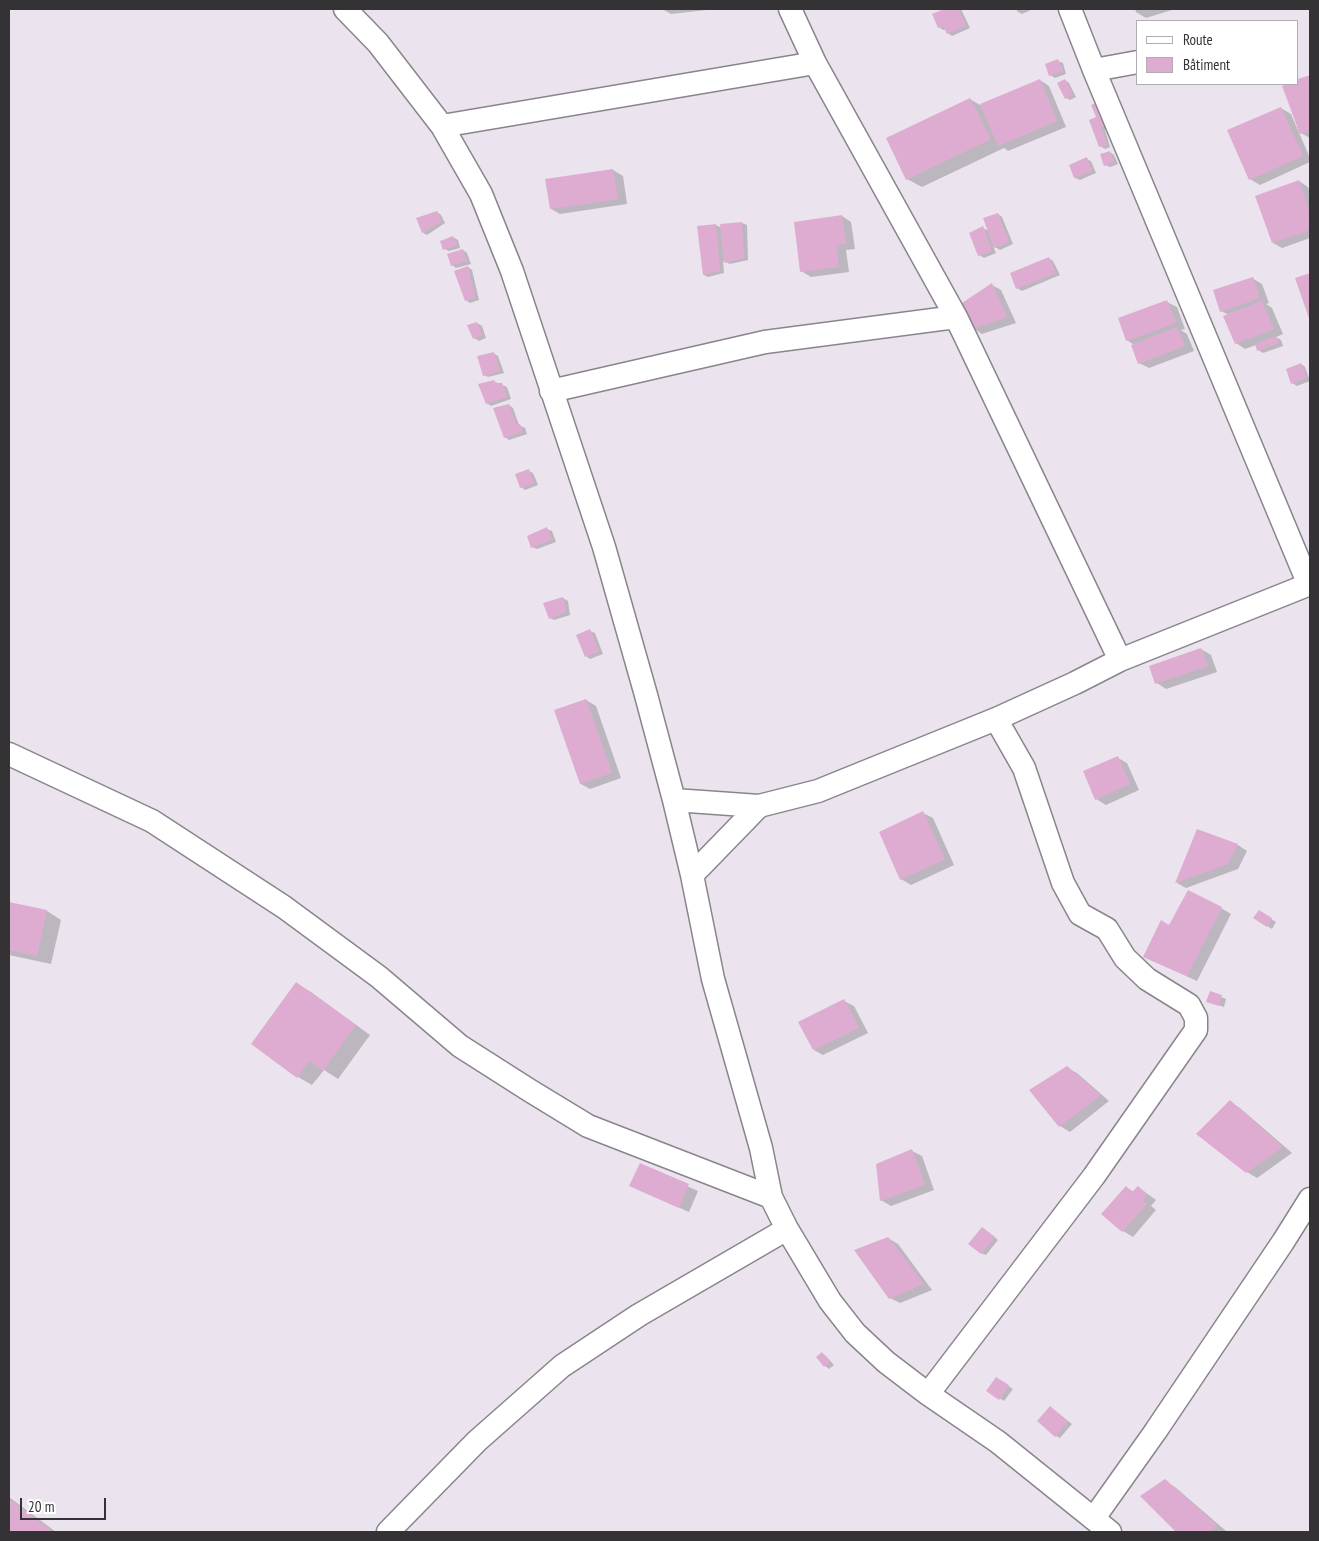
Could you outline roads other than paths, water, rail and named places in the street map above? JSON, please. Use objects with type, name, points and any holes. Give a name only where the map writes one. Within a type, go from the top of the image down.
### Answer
[{"type":"street","points":[[345,9],[378,43],[442,126],[480,194],[512,271],[604,547],[674,800],[692,875],[713,979],[761,1148],[771,1197],[787,1229],[830,1301],[855,1333],[886,1362],[928,1394],[998,1442],[1102,1525],[1161,1423],[1310,1199]]},
{"type":"street","points":[[790,9],[815,62],[956,317],[1120,660]]},
{"type":"street","points":[[674,800],[759,806],[818,791],[996,719],[1120,660],[1310,585],[1070,9]]},
{"type":"street","points":[[442,126],[815,62]]},
{"type":"street","points":[[1094,70],[1136,62]]},
{"type":"street","points":[[551,391],[765,342],[956,317]]},
{"type":"street","points":[[928,1394],[1094,1176],[1196,1030],[1196,1018],[1188,1005],[1147,979],[1125,958],[1106,929],[1080,914],[1063,883],[1024,768],[996,719]]},
{"type":"street","points":[[9,754],[152,821],[284,907],[379,977],[460,1046],[588,1126],[771,1197]]},
{"type":"street","points":[[692,875],[759,806]]},
{"type":"street","points":[[388,1532],[477,1441],[562,1366],[639,1315],[787,1229]]}]
